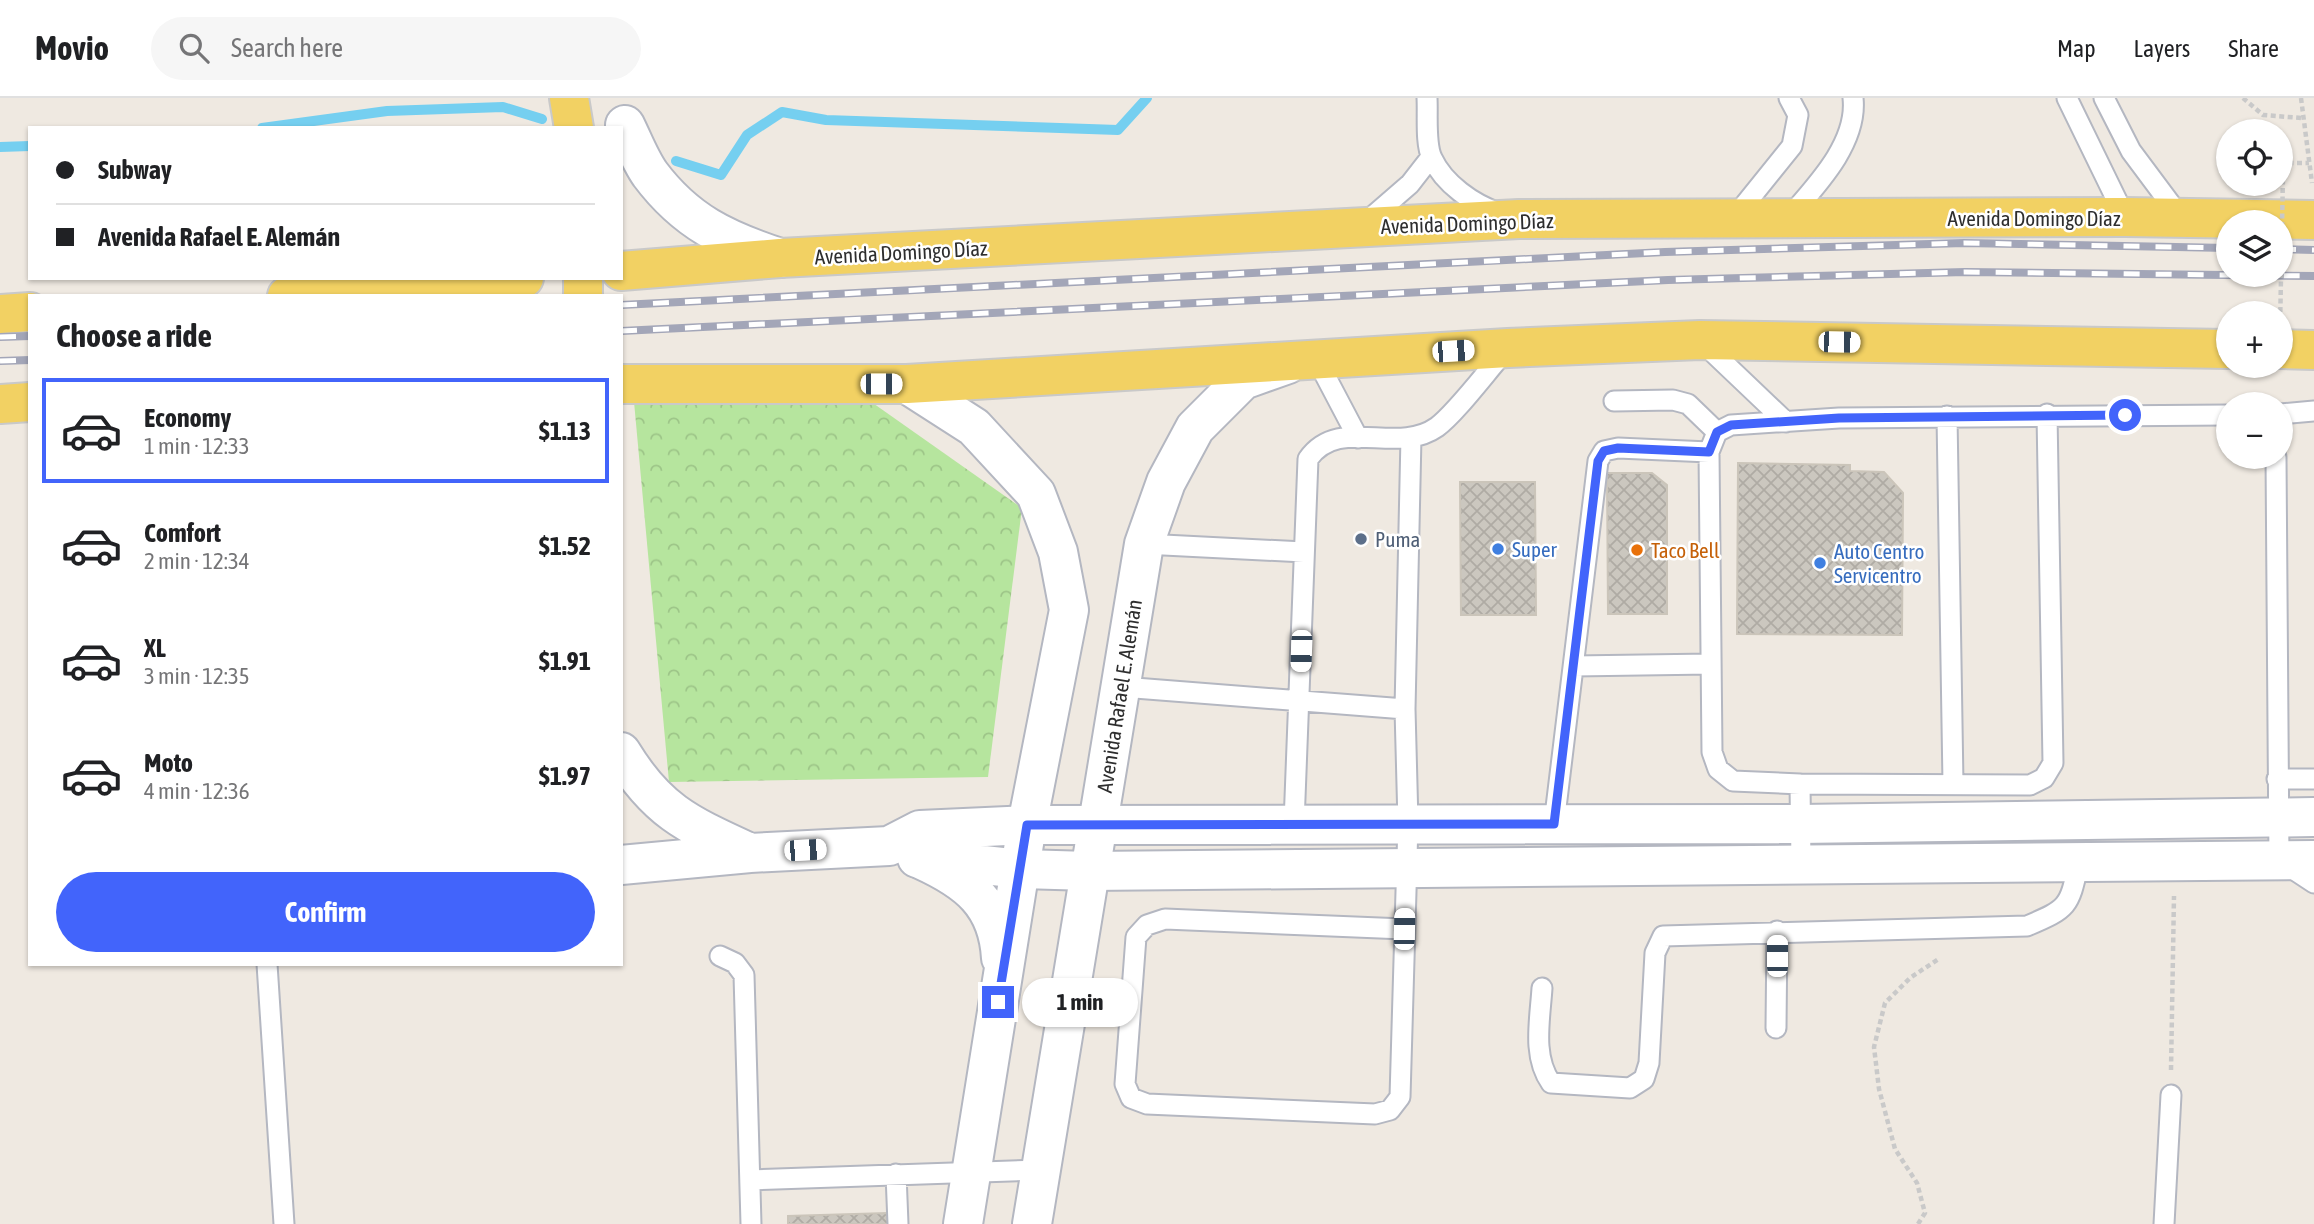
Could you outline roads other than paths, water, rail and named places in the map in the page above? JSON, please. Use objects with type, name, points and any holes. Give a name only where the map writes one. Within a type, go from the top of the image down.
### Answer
[{"type":"main road","points":[[569,98],[574,126]]},
{"type":"main road","name":"Avenida Domingo Díaz","points":[[623,271],[780,258],[1519,219],[2125,217],[2314,220]]},
{"type":"main road","points":[[304,294],[379,285],[483,280]]},
{"type":"main road","points":[[0,314],[28,312]]},
{"type":"main road","points":[[623,384],[907,384],[1508,348],[1700,340],[2216,349]]},
{"type":"main road","points":[[2293,349],[2314,350]]},
{"type":"main road","points":[[0,404],[28,402]]},
{"type":"street","points":[[624,119],[649,173],[685,212],[730,241],[780,258]]},
{"type":"street","name":"Avenida Rafael E. Alemán","points":[[1032,1224],[1088,871],[1122,687],[1144,544],[1166,482],[1195,428],[1242,380],[1308,360]]},
{"type":"street","points":[[907,384],[974,428],[1036,494],[1058,552],[1069,610],[1027,825],[963,1224]]},
{"type":"street","points":[[623,755],[638,779],[659,803],[691,826],[750,852]]},
{"type":"street","points":[[906,853],[920,830],[1027,825],[1799,824],[2296,818]]},
{"type":"street","points":[[623,865],[750,852],[906,853],[1022,869],[1088,871],[2297,860]]},
{"type":"street","points":[[906,853],[957,877],[984,904],[1000,939],[1002,977]]},
{"type":"lane","points":[[1427,98],[1431,157],[1453,187],[1484,208],[1519,219]]},
{"type":"lane","points":[[1733,219],[1792,146],[1798,115],[1790,98]]},
{"type":"lane","points":[[1787,220],[1821,180],[1842,146],[1854,106],[1853,98]]},
{"type":"lane","points":[[2067,98],[2125,217]]},
{"type":"lane","points":[[2104,98],[2131,151],[2180,218]]},
{"type":"lane","points":[[1358,228],[1410,184],[1431,157]]},
{"type":"lane","points":[[1700,340],[1786,422]]},
{"type":"lane","points":[[1294,824],[1308,459],[1318,444],[1332,438],[1411,438],[1437,427],[1508,348]]},
{"type":"lane","points":[[1308,360],[1358,438]]},
{"type":"lane","points":[[1614,401],[1674,400],[1688,404],[1717,432]]},
{"type":"lane","points":[[2293,413],[2314,411]]},
{"type":"lane","points":[[2047,414],[2053,762],[2043,778],[2029,785],[1800,784],[1733,780],[1718,769],[1712,752],[1709,452],[1717,432],[1731,425],[1947,416],[2047,414],[2216,415]]},
{"type":"lane","points":[[1947,416],[1953,784]]},
{"type":"lane","points":[[1404,929],[1165,919],[1147,925],[1136,937],[1125,1084],[1131,1098],[1147,1104],[1362,1114],[1390,1110],[1400,1097],[1408,823],[1405,709],[1411,438]]},
{"type":"lane","points":[[1554,824],[1598,461],[1604,451],[1618,448],[1709,452]]},
{"type":"lane","points":[[2276,469],[2277,779],[2296,818],[2297,860],[2314,883]]},
{"type":"lane","points":[[1144,544],[1304,552]]},
{"type":"lane","points":[[1574,666],[1710,664]]},
{"type":"lane","points":[[1122,687],[1405,709]]},
{"type":"lane","points":[[2277,779],[2314,779]]},
{"type":"lane","points":[[1800,784],[1801,864]]},
{"type":"lane","points":[[1542,988],[1539,1052],[1542,1069],[1551,1083],[1630,1088],[1644,1079],[1650,1063],[1655,953],[1663,936],[2027,926],[2058,913],[2070,898],[2079,862]]},
{"type":"lane","points":[[1776,1028],[1777,931]]},
{"type":"lane","points":[[720,956],[735,963],[744,975],[751,1224]]},
{"type":"lane","points":[[267,966],[284,1224]]},
{"type":"lane","points":[[2164,1224],[2171,1095]]},
{"type":"lane","points":[[750,1180],[1041,1170]]},
{"type":"lane","points":[[897,1174],[898,1224]]},
{"type":"waterway","points":[[676,161],[721,175],[747,135],[782,112],[826,120],[1118,130],[1147,98]]},
{"type":"waterway","points":[[277,126],[387,111],[503,107],[542,119]]},
{"type":"waterway","points":[[0,147],[28,146]]},
{"type":"railway","points":[[623,305],[1665,252],[1964,243],[2216,248]]},
{"type":"railway","points":[[2293,249],[2314,250]]},
{"type":"railway","points":[[623,331],[1668,280],[1965,272],[2314,276]]},
{"type":"railway","points":[[0,337],[28,336]]},
{"type":"railway","points":[[0,361],[28,360]]},
{"type":"place","name":"Puma","points":[[1361,539]]},
{"type":"place","name":"Super","points":[[1498,549]]},
{"type":"place","name":"Taco Bell","points":[[1637,550]]},
{"type":"place","name":"Auto Centro Servicentro","points":[[1820,563]]}]
